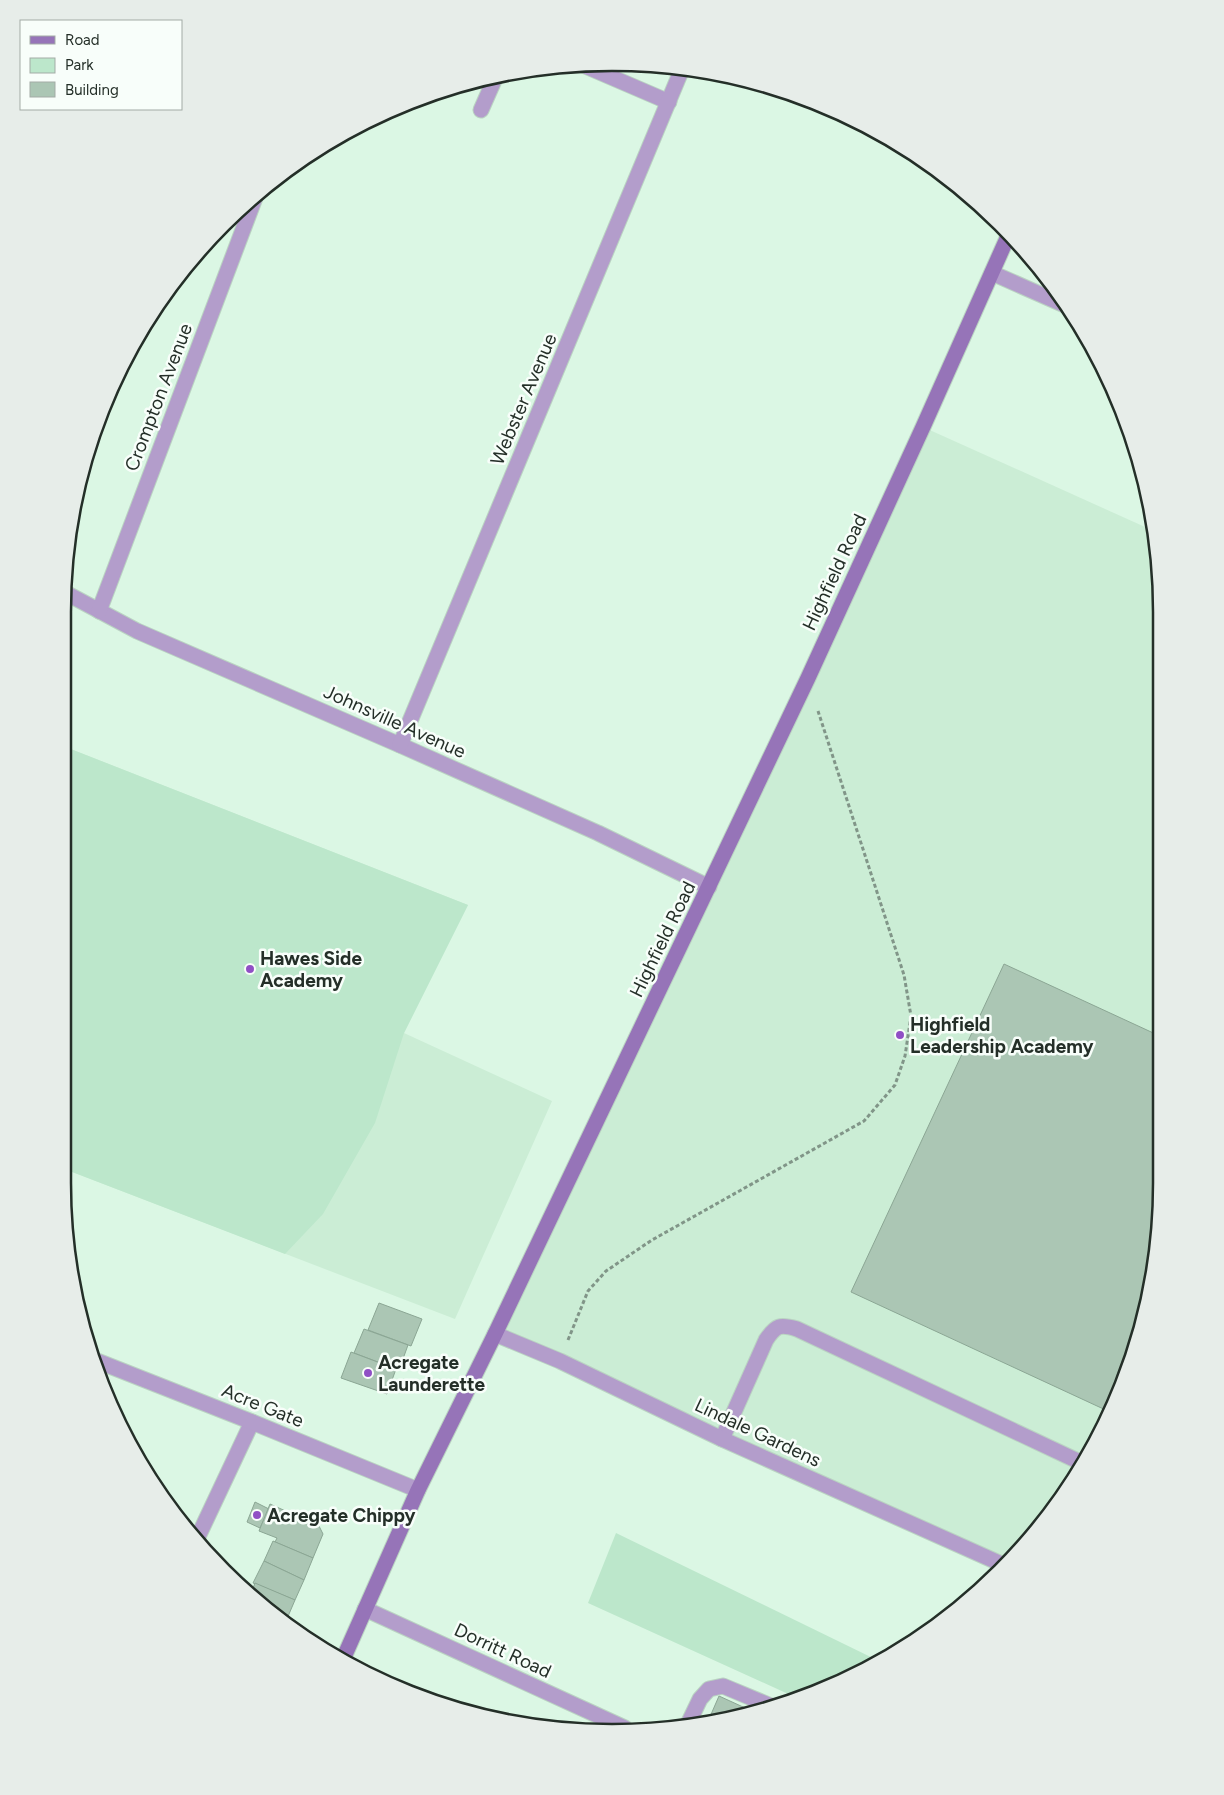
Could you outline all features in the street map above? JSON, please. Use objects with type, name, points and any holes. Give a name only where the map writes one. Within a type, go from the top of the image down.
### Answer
[{"type":"street","points":[[598,71],[669,102]]},
{"type":"street","name":"Webster Avenue","points":[[400,745],[679,76]]},
{"type":"street","points":[[481,110],[492,85]]},
{"type":"street","name":"Crompton Avenue","points":[[99,611],[251,209]]},
{"type":"street","name":"Highfield Road","points":[[346,1653],[418,1490],[495,1334],[808,678],[923,428],[1006,242]]},
{"type":"street","points":[[992,273],[1053,300]]},
{"type":"street","name":"Johnsville Avenue","points":[[71,596],[137,631],[598,833],[709,887]]},
{"type":"street","points":[[722,1439],[766,1340],[772,1330],[784,1325],[797,1328],[1076,1460]]},
{"type":"street","name":"Lindale Gardens","points":[[495,1334],[560,1361],[722,1439],[997,1562]]},
{"type":"street","name":"Acre Gate","points":[[102,1363],[418,1490]]},
{"type":"street","points":[[200,1533],[252,1422]]},
{"type":"street","name":"Dorritt Road","points":[[365,1609],[616,1724]]},
{"type":"street","points":[[691,1718],[700,1699],[709,1690],[723,1686],[762,1702]]},
{"type":"path","points":[[560,1361],[588,1291],[606,1271],[652,1240],[864,1121],[895,1085],[905,1056],[911,1016],[904,975],[808,678]]},
{"type":"shaded area","name":"Highfield Leadership Academy","points":[[923,427],[1146,527],[1152,577],[1153,612],[1153,1183],[1148,1254],[1134,1323],[1112,1390],[1097,1422],[1062,1483],[1019,1540],[997,1562],[495,1334]]},
{"type":"shaded area","name":"Hawes Side Academy","points":[[71,749],[468,905],[404,1033],[552,1101],[455,1319],[71,1172]]},
{"type":"green space","name":"Hawes Side Academy","points":[[71,749],[468,905],[404,1033],[375,1123],[323,1214],[285,1254],[71,1172]]},
{"type":"green space","points":[[616,1533],[871,1657],[819,1683],[788,1694],[588,1603]]},
{"type":"building","name":"Highfield Leadership Academy","points":[[1004,964],[1153,1033],[1153,1183],[1148,1254],[1134,1323],[1124,1357],[1103,1409],[851,1292]]},
{"type":"building","points":[[379,1303],[422,1319],[411,1346],[368,1330]]},
{"type":"building","points":[[364,1329],[408,1345],[399,1370],[354,1353]]},
{"type":"building","name":"Acregate Launderette","points":[[351,1352],[396,1369],[387,1394],[341,1378]]},
{"type":"building","name":"Acregate Chippy","points":[[255,1502],[269,1509],[260,1528],[247,1522]]},
{"type":"building","points":[[270,1504],[319,1526],[323,1534],[313,1558],[275,1542],[277,1538],[259,1531]]},
{"type":"building","points":[[273,1541],[313,1558],[304,1580],[264,1561]]},
{"type":"building","points":[[264,1561],[304,1580],[295,1600],[253,1583]]},
{"type":"building","points":[[255,1583],[295,1600],[288,1616],[255,1590],[253,1588]]},
{"type":"building","points":[[719,1696],[743,1707],[717,1713],[711,1714]]},
{"type":"place","name":"Hawes Side Academy","points":[[250,969]]},
{"type":"place","name":"Highfield Leadership Academy","points":[[900,1035]]},
{"type":"place","name":"Acregate Launderette","points":[[368,1373]]},
{"type":"place","name":"Acregate Chippy","points":[[257,1515]]}]
